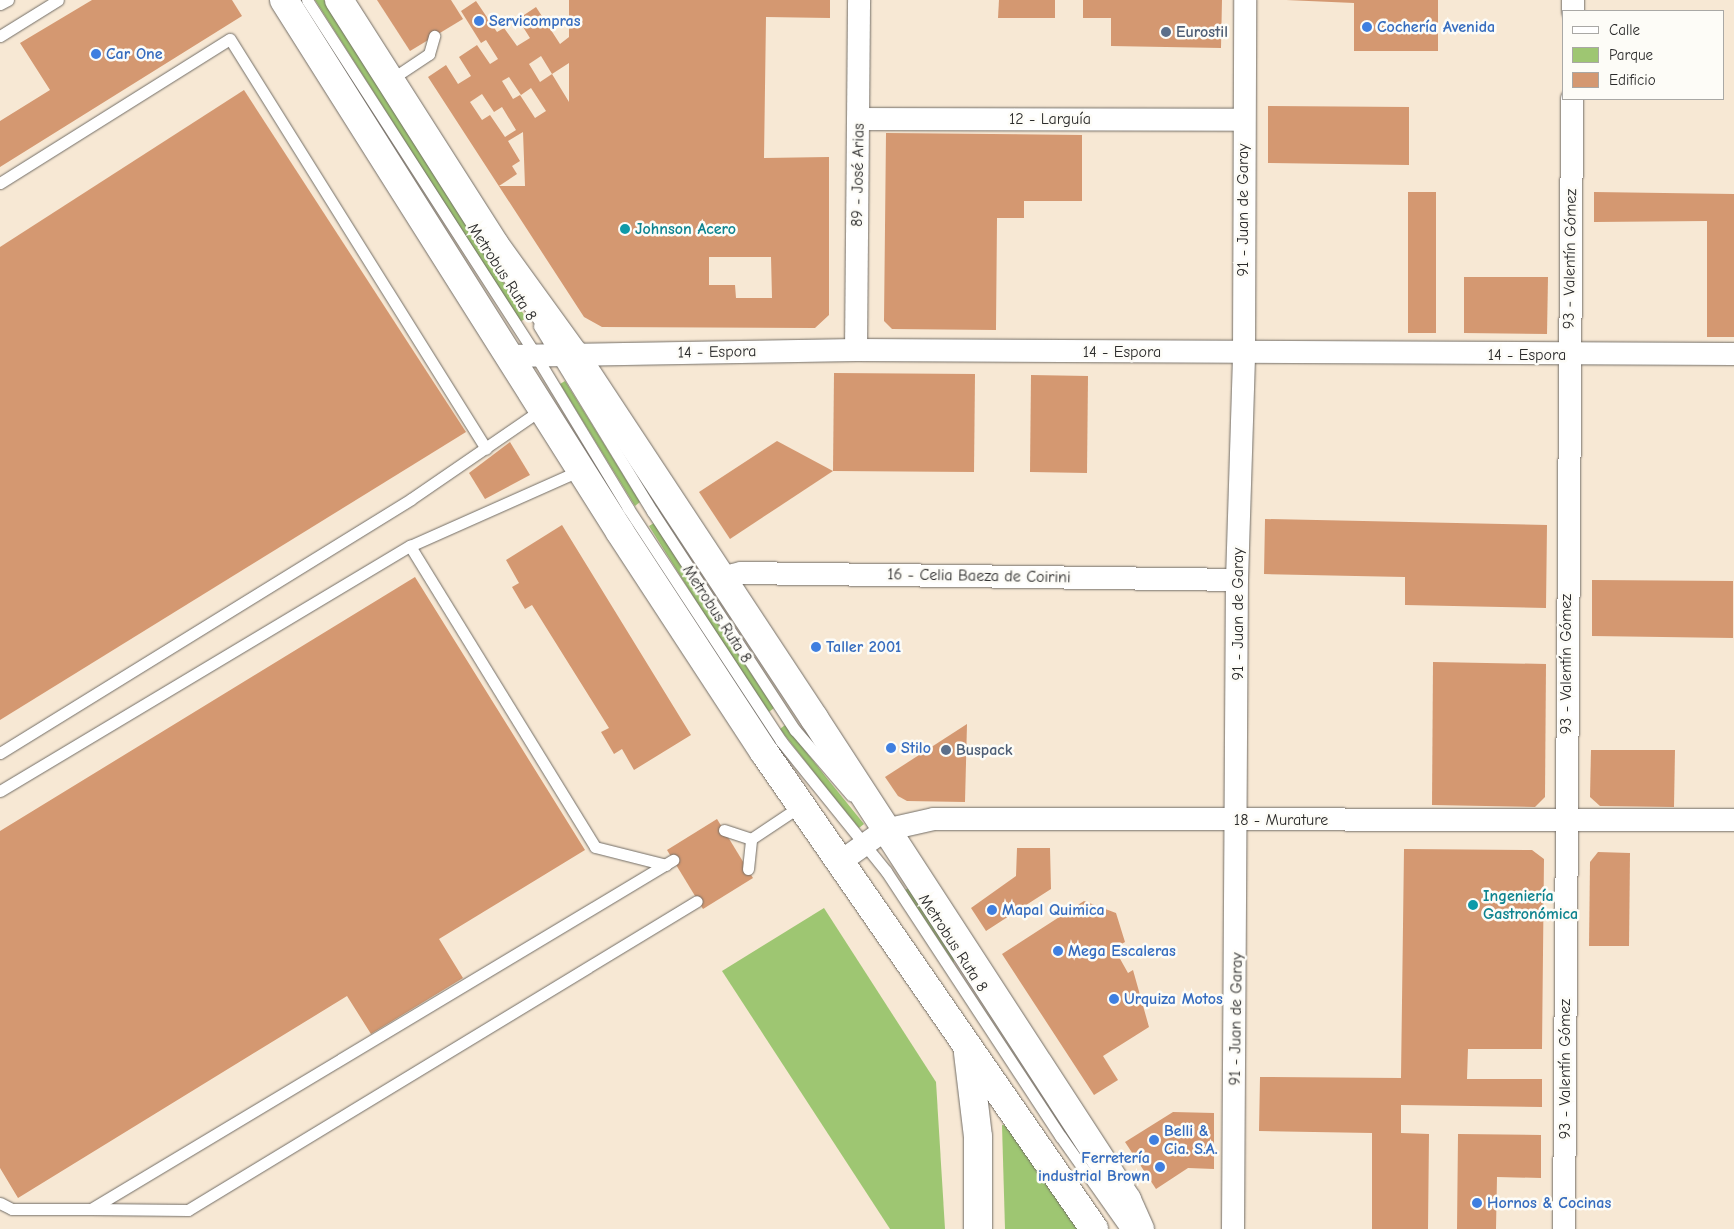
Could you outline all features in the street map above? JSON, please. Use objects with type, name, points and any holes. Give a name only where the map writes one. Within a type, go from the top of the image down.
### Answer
[{"type":"main road","points":[[284,0],[542,409],[764,752],[1094,1229]]},
{"type":"main road","points":[[339,0],[494,245],[555,355],[721,578],[1127,1200],[1140,1229]]},
{"type":"main road","points":[[968,1049],[978,1137],[978,1229]]},
{"type":"main road","points":[[968,1049],[1020,1108],[1108,1229]]},
{"type":"street","name":"89 - José Arias","points":[[856,350],[858,0]]},
{"type":"street","name":"91 - Juan de Garay","points":[[1233,1229],[1237,580],[1244,353],[1242,120],[1244,0]]},
{"type":"street","name":"93 - Valentín Gómez","points":[[1564,1229],[1568,356],[1572,100]]},
{"type":"street","name":"12 - Larguía","points":[[858,119],[1242,120]]},
{"type":"street","name":"14 - Espora","points":[[509,356],[856,350],[1568,356],[1734,354]]},
{"type":"street","name":"16 - Celia Baeza de Coirini","points":[[721,578],[742,573],[1237,580]]},
{"type":"street","name":"18 - Murature","points":[[840,862],[885,830],[934,819],[1237,821],[1565,818],[1734,820]]},
{"type":"lane","points":[[0,4],[8,0]]},
{"type":"lane","points":[[0,36],[58,0]]},
{"type":"lane","name":"Metrobus Ruta 8","points":[[306,0],[555,355],[795,730],[885,830]]},
{"type":"lane","points":[[390,80],[429,54],[434,36]]},
{"type":"lane","points":[[0,183],[230,39],[486,448]]},
{"type":"lane","name":"Metrobus Ruta 8","points":[[555,355],[628,508],[780,741],[863,846],[886,871],[1061,1137],[1126,1229]]},
{"type":"lane","points":[[0,753],[411,499],[542,409]]},
{"type":"lane","points":[[0,791],[410,546],[581,470]]},
{"type":"lane","points":[[91,1209],[670,863],[595,847],[410,546]]},
{"type":"lane","points":[[751,840],[802,806]]},
{"type":"lane","points":[[724,830],[751,840]]},
{"type":"lane","points":[[748,870],[751,840]]},
{"type":"lane","points":[[0,1202],[12,1209],[188,1210],[697,901]]},
{"type":"green space","points":[[315,0],[324,0],[526,318],[520,322]]},
{"type":"green space","points":[[565,381],[640,502],[635,506],[560,384]]},
{"type":"green space","points":[[654,523],[774,708],[769,712],[649,526]]},
{"type":"green space","points":[[785,725],[864,824],[859,828],[780,729]]},
{"type":"green space","points":[[911,887],[952,948],[954,963],[905,890]]},
{"type":"green space","points":[[824,908],[936,1082],[945,1229],[890,1229],[722,971]]},
{"type":"green space","points":[[1002,1125],[1011,1126],[1082,1229],[1005,1229]]},
{"type":"building","points":[[92,0],[232,0],[242,16],[0,167],[0,121],[50,90],[20,43]]},
{"type":"building","points":[[377,0],[451,0],[463,19],[410,51]]},
{"type":"building","points":[[569,0],[830,0],[830,18],[766,17],[764,158],[829,157],[829,315],[815,328],[602,327],[584,317],[428,77],[446,65],[458,84],[471,76],[459,57],[477,45],[490,64],[498,59],[486,40],[481,43],[461,11],[476,1],[497,32],[504,28],[517,46],[530,38],[518,19],[536,7],[560,44],[569,37]],"holes":[[[541,56],[552,74],[540,82],[529,64]],[[569,63],[569,102],[552,74]],[[509,77],[521,95],[531,88],[546,111],[535,118],[520,95],[513,99],[502,81]],[[482,94],[494,112],[502,107],[516,130],[505,137],[490,115],[482,120],[470,102]],[[523,132],[525,186],[499,186],[517,174],[512,166],[520,161],[508,141]],[[709,257],[771,257],[772,298],[736,298],[735,285],[709,285]]]},
{"type":"building","points":[[999,0],[1055,0],[1055,18],[998,18]]},
{"type":"building","name":"Eurostil","points":[[1083,0],[1222,0],[1221,48],[1111,46],[1111,18],[1083,18]]},
{"type":"building","points":[[1286,0],[1438,0],[1438,51],[1354,51],[1354,3]]},
{"type":"building","points":[[244,90],[466,432],[0,720],[0,247]]},
{"type":"building","points":[[1268,106],[1409,107],[1409,165],[1268,163]]},
{"type":"building","points":[[886,133],[1082,135],[1082,201],[1024,201],[1024,218],[997,218],[996,330],[892,329],[884,321]]},
{"type":"building","points":[[1408,192],[1436,192],[1436,333],[1408,333]]},
{"type":"building","points":[[1594,192],[1734,194],[1734,337],[1707,337],[1707,221],[1594,222]]},
{"type":"building","points":[[1464,277],[1548,277],[1547,334],[1464,333]]},
{"type":"building","points":[[834,373],[975,374],[974,472],[833,471]]},
{"type":"building","points":[[1031,375],[1088,376],[1087,473],[1030,472]]},
{"type":"building","points":[[777,441],[833,471],[730,539],[699,492]]},
{"type":"building","points":[[510,442],[530,475],[485,499],[469,473]]},
{"type":"building","points":[[1265,519],[1547,525],[1546,608],[1405,605],[1405,577],[1264,574]]},
{"type":"building","points":[[562,525],[691,735],[634,770],[622,749],[614,754],[601,732],[609,728],[532,605],[525,609],[512,587],[519,583],[506,560]]},
{"type":"building","points":[[415,577],[585,850],[439,939],[463,978],[371,1034],[347,996],[18,1198],[0,1168],[0,831]]},
{"type":"building","points":[[1592,580],[1733,581],[1733,638],[1592,636]]},
{"type":"building","points":[[1433,662],[1546,664],[1545,797],[1535,807],[1432,805]]},
{"type":"building","name":"Buspack","points":[[967,724],[965,802],[907,801],[898,796],[885,777]]},
{"type":"building","points":[[1591,750],[1675,750],[1674,807],[1600,806],[1590,797]]},
{"type":"building","points":[[717,819],[753,878],[703,909],[667,850]]},
{"type":"building","points":[[1017,848],[1050,848],[1051,889],[986,931],[971,908],[1016,876]]},
{"type":"building","points":[[1404,849],[1532,850],[1544,859],[1542,1049],[1468,1049],[1467,1079],[1542,1079],[1542,1107],[1401,1105],[1401,1133],[1429,1134],[1428,1229],[1372,1229],[1372,1133],[1259,1131],[1260,1077],[1401,1078]]},
{"type":"building","name":"Ingeniería Gastronómica","points":[[1598,852],[1630,853],[1629,946],[1589,946],[1590,862]]},
{"type":"building","points":[[1084,901],[1116,913],[1125,942],[1114,948],[1128,973],[1133,970],[1149,1027],[1103,1056],[1118,1080],[1094,1095],[1002,954]]},
{"type":"building","points":[[1173,1112],[1214,1113],[1214,1169],[1188,1168],[1156,1189],[1125,1142]]},
{"type":"building","points":[[1458,1134],[1541,1135],[1541,1178],[1497,1177],[1496,1229],[1457,1229]]},
{"type":"place","name":"Servicompras","points":[[479,21]]},
{"type":"place","name":"Cochería Avenida","points":[[1367,27]]},
{"type":"place","name":"Eurostil","points":[[1166,32]]},
{"type":"place","name":"Car One","points":[[96,54]]},
{"type":"place","name":"Johnson Acero","points":[[625,229]]},
{"type":"place","name":"Taller 2001","points":[[816,647]]},
{"type":"place","name":"Stilo","points":[[891,748]]},
{"type":"place","name":"Buspack","points":[[946,750]]},
{"type":"place","name":"Ingeniería Gastronómica","points":[[1473,905]]},
{"type":"place","name":"Mapal Quimica","points":[[992,910]]},
{"type":"place","name":"Mega Escaleras","points":[[1058,951]]},
{"type":"place","name":"Urquiza Motos","points":[[1114,999]]},
{"type":"place","name":"Belli & Cia. S.A.","points":[[1154,1140]]},
{"type":"place","name":"Ferretería industrial Brown","points":[[1160,1167]]},
{"type":"place","name":"Hornos & Cocinas","points":[[1477,1203]]}]
